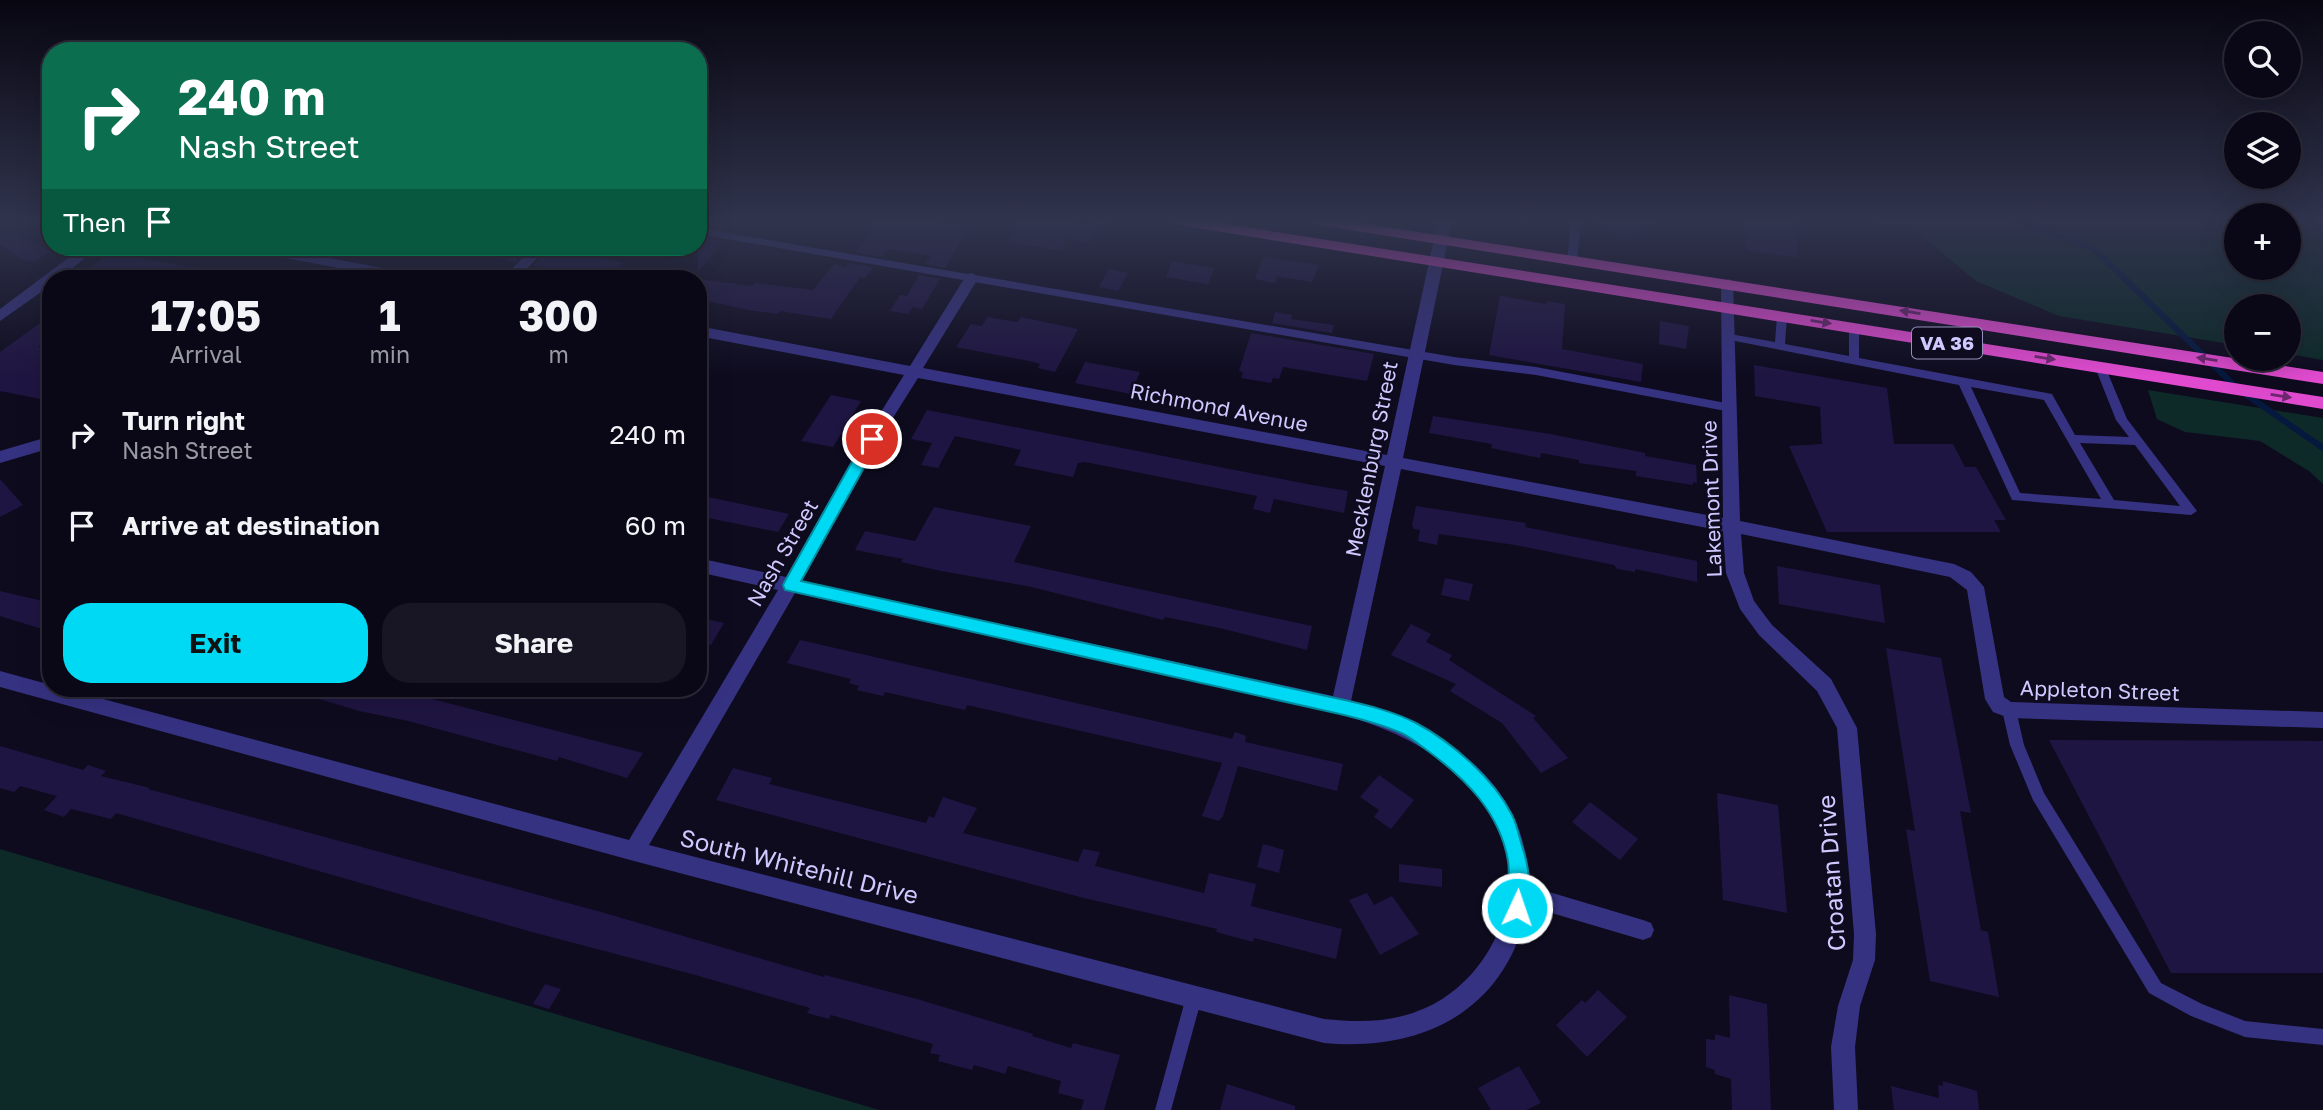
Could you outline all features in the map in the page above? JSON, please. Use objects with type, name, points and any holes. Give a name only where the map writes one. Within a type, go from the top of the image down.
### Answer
[{"type":"highway","name":"VA 36","points":[[1505,273],[2323,403]]},
{"type":"highway","name":"VA 36","points":[[1652,273],[2323,378]]},
{"type":"street","name":"Mecklenburg Street","points":[[1340,706],[1360,624],[1434,273]]},
{"type":"street","name":"Nash Street","points":[[634,851],[912,373],[972,277]]},
{"type":"street","points":[[0,316],[42,284]]},
{"type":"street","name":"Lakemont Drive","points":[[1728,284],[1734,568],[1739,588],[1750,611],[1786,652],[1819,679]]},
{"type":"street","name":"Richmond Avenue","points":[[707,333],[1732,528]]},
{"type":"street","points":[[0,457],[42,445]]},
{"type":"street","name":"Appleton Street","points":[[1732,528],[1939,567],[1965,577],[1975,587],[1995,699],[2000,706],[2009,710],[2323,720]]},
{"type":"street","name":"South Whitehill Drive","points":[[63,697],[634,851],[1324,1031],[1361,1034],[1396,1030],[1423,1022],[1457,1005],[1484,981],[1500,957],[1514,922],[1519,893],[1518,861],[1505,819],[1485,790],[1461,765],[1411,729],[1376,715],[1340,706],[707,567]]},
{"type":"street","name":"Croatan Drive","points":[[1819,679],[1839,707],[1847,728],[1865,934],[1864,960],[1849,1006],[1843,1047],[1846,1110]]},
{"type":"street","name":"South Whitehill Drive","points":[[0,680],[42,691]]},
{"type":"street","points":[[1519,893],[1643,930]]},
{"type":"lane","points":[[947,273],[1415,354],[1536,371],[1731,408]]},
{"type":"lane","points":[[1780,347],[1782,316]]},
{"type":"lane","points":[[1854,328],[1854,362]]},
{"type":"lane","points":[[1730,337],[2048,397],[2110,504]]},
{"type":"lane","points":[[1963,383],[2016,497],[2191,511],[2122,421],[2100,367]]},
{"type":"lane","points":[[2072,439],[2137,440]]},
{"type":"lane","points":[[2009,710],[2017,746],[2038,796],[2155,988],[2197,1010],[2245,1028],[2312,1038],[2323,1037]]},
{"type":"lane","points":[[1163,1110],[1194,996]]},
{"type":"green space","points":[[1966,273],[2224,273],[2224,280],[2301,280],[2301,273],[2323,273],[2323,360],[2301,356],[2301,294],[2224,294],[2224,343],[2059,316],[1976,281]]},
{"type":"green space","points":[[2148,390],[2323,418],[2323,484],[2309,471],[2260,441],[2185,432],[2157,419]]},
{"type":"green space","points":[[0,849],[879,1110],[0,1110]]},
{"type":"building","points":[[827,273],[869,273],[865,278],[860,277],[831,319],[780,311],[778,314],[748,310],[707,301],[707,280],[813,290]]},
{"type":"building","points":[[1107,273],[1128,273],[1118,291],[1099,287]]},
{"type":"building","points":[[1168,273],[1212,273],[1208,284],[1166,277]]},
{"type":"building","points":[[1257,273],[1316,273],[1312,282],[1277,276],[1275,283],[1255,279]]},
{"type":"building","points":[[919,275],[940,279],[922,309],[913,307],[908,314],[890,311],[900,295],[907,296]]},
{"type":"building","points":[[1500,296],[1546,304],[1547,301],[1565,304],[1562,349],[1643,364],[1641,382],[1489,355]]},
{"type":"building","points":[[1275,312],[1292,315],[1291,319],[1334,325],[1332,333],[1272,323]]},
{"type":"building","points":[[987,317],[1017,322],[1021,317],[1078,329],[1055,372],[1038,368],[1040,364],[1034,362],[956,347],[971,324],[982,326]]},
{"type":"building","points":[[1660,321],[1689,326],[1686,349],[1659,344]]},
{"type":"building","points":[[42,322],[42,344],[39,346],[42,354],[42,399],[0,391],[0,352]]},
{"type":"building","points":[[1251,333],[1374,354],[1367,381],[1283,367],[1279,379],[1273,378],[1271,383],[1241,378],[1243,372],[1239,371]]},
{"type":"building","points":[[1085,362],[1140,372],[1131,394],[1075,383]]},
{"type":"building","points":[[1754,365],[1887,388],[1894,444],[1953,444],[1965,467],[1976,467],[2006,520],[1994,520],[2001,532],[1827,532],[1789,446],[1822,444],[1820,407],[1755,396]]},
{"type":"building","points":[[831,395],[861,401],[833,447],[801,441]]},
{"type":"building","points":[[927,410],[1348,491],[1344,513],[1274,499],[1270,513],[1253,509],[1257,496],[1085,462],[1078,463],[1073,477],[1014,465],[1021,450],[955,436],[938,468],[921,465],[932,443],[911,439]]},
{"type":"building","points":[[1433,416],[1550,434],[1696,465],[1697,483],[1693,482],[1693,485],[1636,476],[1636,471],[1579,463],[1579,460],[1541,453],[1540,458],[1491,448],[1492,444],[1429,433]]},
{"type":"building","points":[[0,479],[23,505],[0,517]]},
{"type":"building","points":[[707,497],[789,514],[778,532],[707,518]]},
{"type":"building","points":[[1416,506],[1526,523],[1525,527],[1697,561],[1697,582],[1635,569],[1635,572],[1617,569],[1614,565],[1515,545],[1439,534],[1437,545],[1418,541],[1420,530],[1414,529],[1412,525]]},
{"type":"building","points":[[934,507],[1031,526],[1014,562],[1312,626],[1307,650],[1224,629],[1165,617],[1163,620],[1027,586],[941,571],[901,562],[903,559],[855,550],[865,531],[915,541]]},
{"type":"building","points":[[1777,566],[1880,585],[1885,623],[1779,604]]},
{"type":"building","points":[[1445,578],[1473,584],[1469,601],[1441,595]]},
{"type":"building","points":[[0,591],[42,601],[42,629],[0,616]]},
{"type":"building","points":[[707,619],[724,623],[711,645],[707,644]]},
{"type":"building","points":[[1411,624],[1431,634],[1426,642],[1452,655],[1449,660],[1536,716],[1533,718],[1568,758],[1541,773],[1502,723],[1450,691],[1456,684],[1391,655]]},
{"type":"building","points":[[800,640],[1232,739],[1235,732],[1246,736],[1245,742],[1343,764],[1337,791],[1238,766],[1223,816],[1219,821],[1202,816],[1222,763],[967,705],[965,710],[885,692],[883,696],[857,690],[859,686],[849,683],[851,679],[787,663]]},
{"type":"building","points":[[1886,648],[1941,658],[1971,813],[1960,811],[1981,930],[1988,932],[1999,997],[1930,981],[1906,829],[1915,831]]},
{"type":"building","points":[[313,697],[424,697],[643,753],[627,778],[559,757],[557,761],[408,721],[359,711]]},
{"type":"building","points":[[2049,740],[2323,741],[2323,973],[2171,973]]},
{"type":"building","points":[[0,746],[83,770],[88,765],[106,771],[101,776],[601,912],[824,977],[825,975],[917,999],[1071,1048],[1073,1043],[1120,1055],[1104,1110],[1081,1110],[1084,1100],[1058,1093],[1061,1081],[1008,1066],[1005,1074],[974,1065],[972,1070],[938,1061],[940,1055],[930,1053],[933,1044],[831,1015],[829,1019],[807,1013],[810,1008],[692,974],[532,932],[116,813],[111,819],[71,809],[64,817],[44,810],[57,796],[20,786],[14,792],[0,788]]},
{"type":"building","points":[[733,768],[772,778],[769,784],[926,823],[929,816],[934,818],[943,797],[977,808],[963,833],[1078,862],[1083,849],[1100,852],[1095,866],[1204,893],[1209,873],[1256,884],[1251,906],[1342,929],[1336,959],[1254,938],[1253,942],[1216,932],[1217,929],[1084,898],[716,800]]},
{"type":"building","points":[[1379,775],[1414,800],[1391,829],[1374,817],[1379,810],[1360,797]]},
{"type":"building","points":[[1717,793],[1778,805],[1787,913],[1723,900]]},
{"type":"building","points":[[1590,802],[1638,839],[1620,860],[1572,822]]},
{"type":"building","points":[[1263,844],[1284,850],[1279,873],[1257,867]]},
{"type":"building","points":[[1399,864],[1442,869],[1442,887],[1399,882]]},
{"type":"building","points":[[1367,893],[1374,905],[1392,896],[1419,934],[1380,955],[1349,900]]},
{"type":"building","points":[[545,984],[561,989],[549,1009],[533,1004]]},
{"type":"building","points":[[1598,990],[1627,1017],[1587,1057],[1556,1025],[1582,1000],[1585,1003]]},
{"type":"building","points":[[1729,995],[1767,1004],[1771,1110],[1732,1110],[1731,1079],[1715,1074],[1715,1070],[1706,1067],[1706,1039],[1715,1040],[1715,1034],[1730,1038]]},
{"type":"building","points":[[1519,1066],[1541,1103],[1526,1110],[1491,1110],[1478,1088]]},
{"type":"building","points":[[1943,1081],[1977,1091],[1979,1110],[1894,1110],[1891,1086],[1939,1098],[1938,1085],[1943,1086]]},
{"type":"building","points":[[1227,1084],[1295,1106],[1295,1110],[1220,1110]]},
{"type":"waterway","points":[[2119,273],[2238,389],[2323,448]]},
{"type":"route","points":[[872,439],[791,585],[1340,706],[1376,715],[1411,729],[1461,765],[1485,790],[1505,819],[1518,861],[1517,908]]}]
